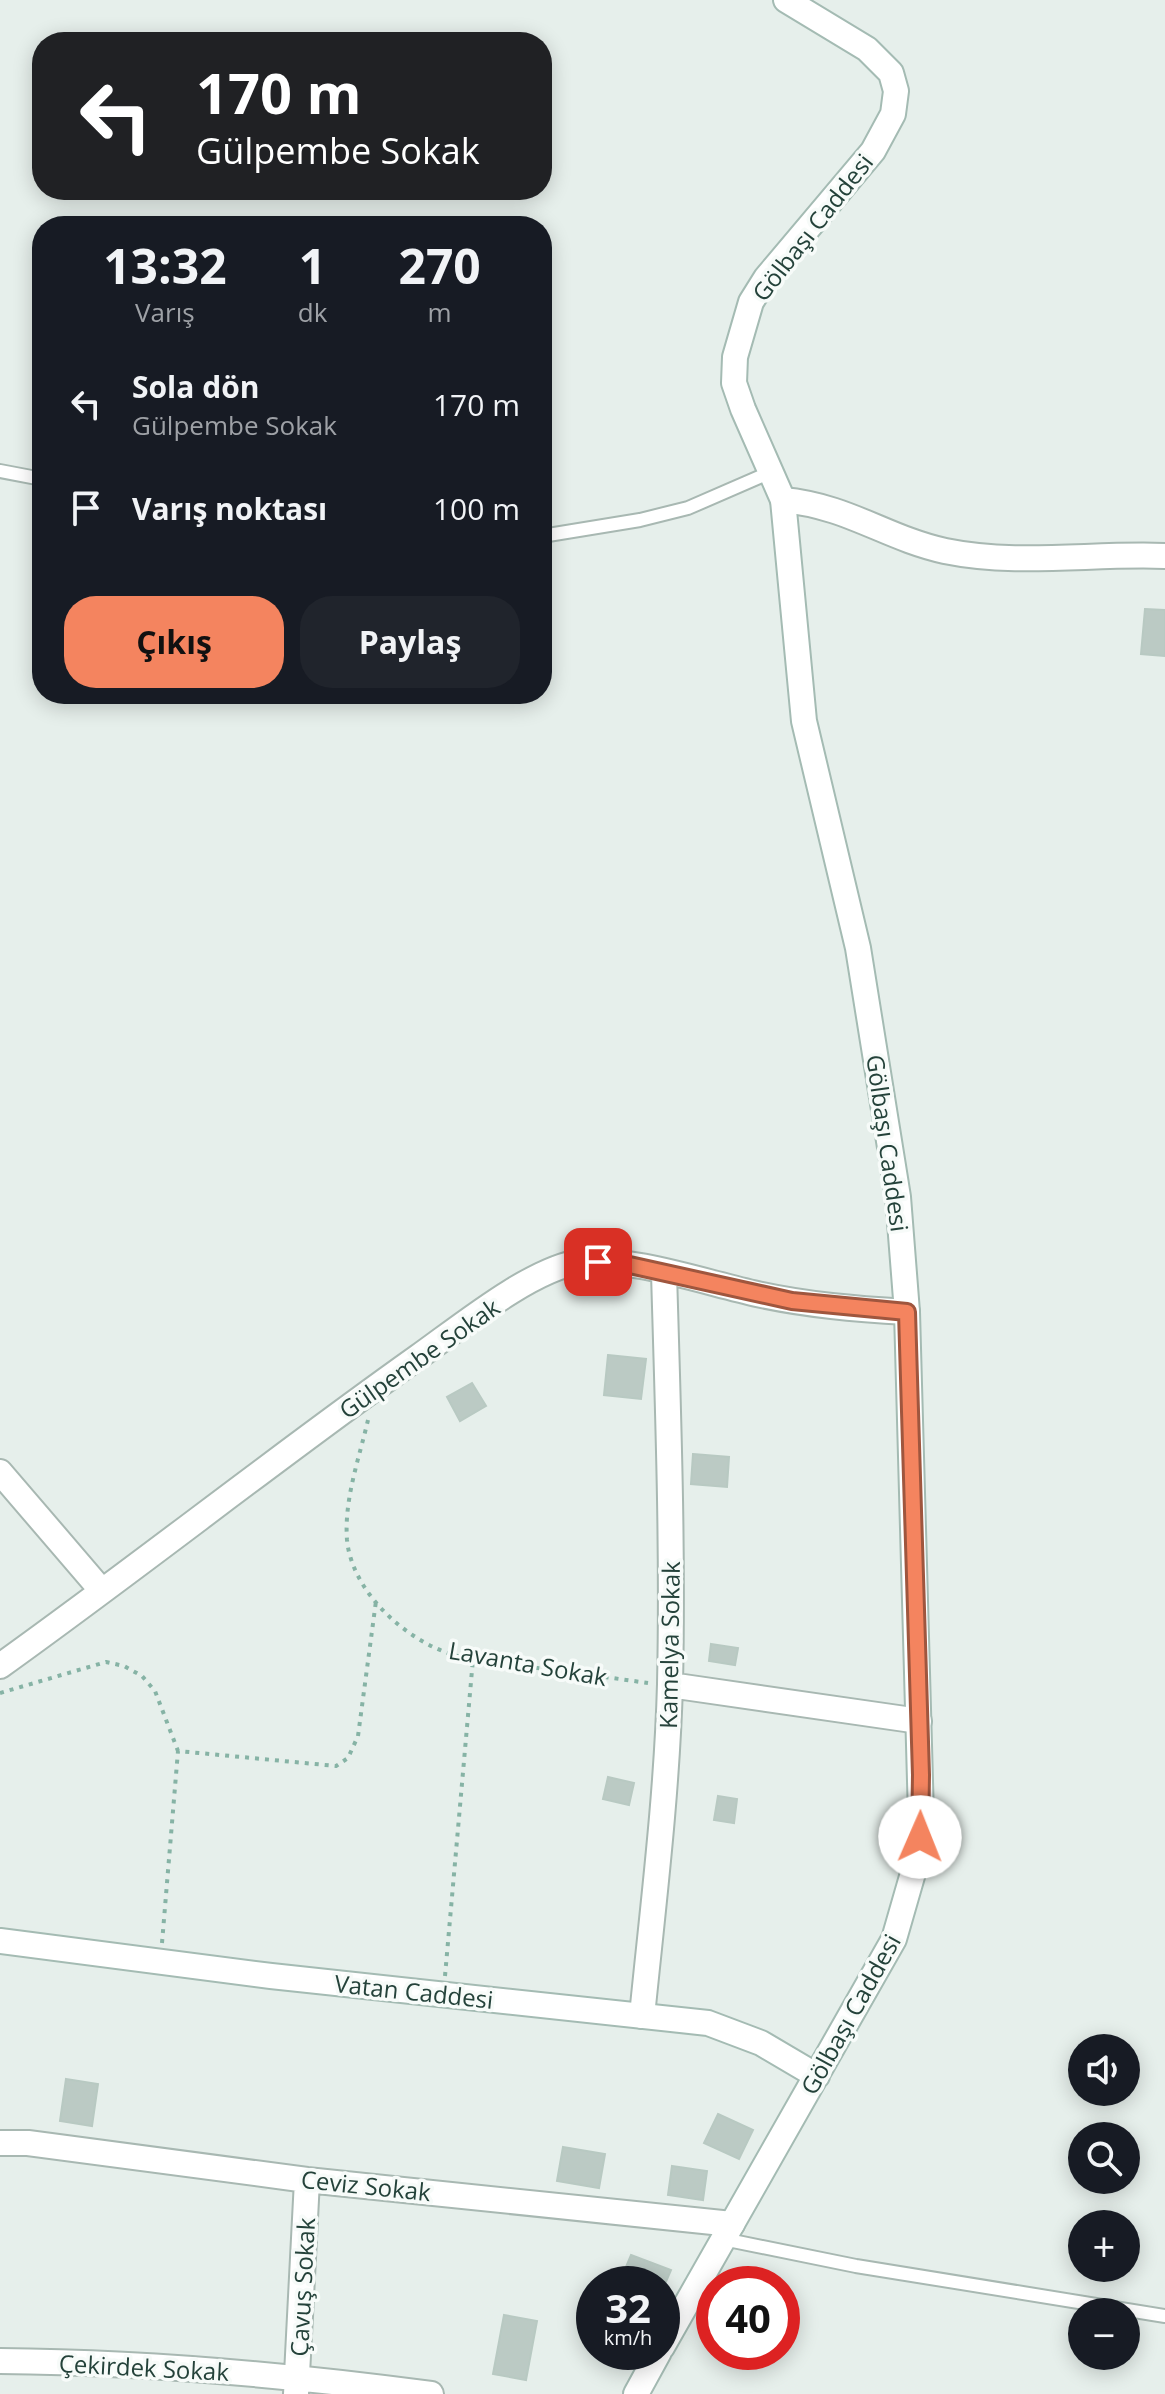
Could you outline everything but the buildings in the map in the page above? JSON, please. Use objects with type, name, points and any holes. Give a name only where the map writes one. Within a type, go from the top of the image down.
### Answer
[{"type":"street","name":"Gölbaşı Caddesi","points":[[680,2317],[882,1963],[901,1916],[920,1837],[907,1312],[896,1183],[858,948],[804,721],[783,500],[734,383],[741,331],[751,302],[766,278],[873,151],[893,114],[896,91],[891,73],[867,49],[786,0]]},
{"type":"street","points":[[783,500],[839,510],[918,544],[971,556],[1020,559],[1165,556]]},
{"type":"street","name":"Gülpembe Sokak","points":[[0,1666],[474,1317],[539,1276],[562,1267],[598,1262],[792,1301],[907,1312]]},
{"type":"street","name":"Kamelya Sokak","points":[[642,2016],[665,1779],[670,1685],[671,1501],[664,1273]]},
{"type":"street","points":[[0,1472],[102,1591]]},
{"type":"street","points":[[670,1685],[919,1721]]},
{"type":"street","name":"Vatan Caddesi","points":[[0,1941],[708,2023],[734,2030],[817,2076]]},
{"type":"street","name":"Ceviz Sokak","points":[[0,2143],[28,2143],[728,2232]]},
{"type":"street","name":"Çavuş Sokak","points":[[297,2385],[307,2180]]},
{"type":"street","name":"Çekirdek Sokak","points":[[0,2361],[105,2362],[297,2385],[431,2394]]},
{"type":"street","name":"Gölbaşı Caddesi","points":[[636,2394],[650,2370]]},
{"type":"lane","points":[[0,471],[32,477]]},
{"type":"lane","points":[[552,534],[640,520],[688,508],[771,472]]},
{"type":"lane","points":[[728,2232],[856,2266],[1165,2316]]},
{"type":"path","name":"Lavanta Sokak","points":[[376,1387],[347,1509],[347,1542],[352,1563],[376,1601],[396,1622],[422,1641],[453,1655],[670,1685]]},
{"type":"path","points":[[178,1751],[336,1766],[348,1758],[358,1736],[376,1601]]},
{"type":"path","points":[[443,1994],[473,1659]]},
{"type":"path","points":[[0,1693],[106,1662],[124,1666],[142,1676],[155,1691],[178,1751],[160,1961]]},
{"type":"route","points":[[598,1262],[625,1264],[792,1301],[907,1312],[921,1775],[920,1837]]}]
